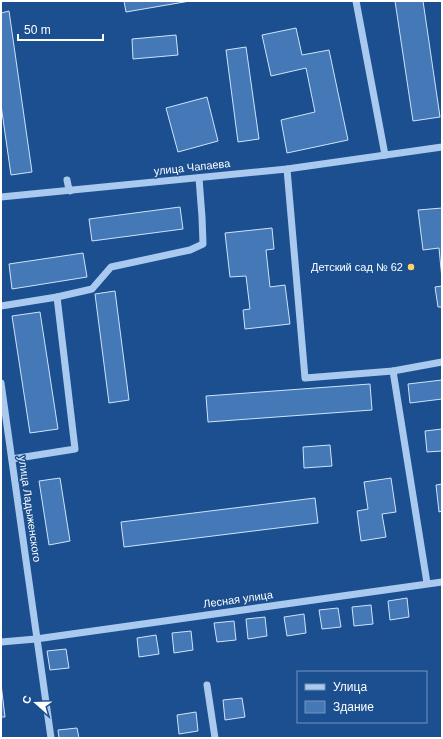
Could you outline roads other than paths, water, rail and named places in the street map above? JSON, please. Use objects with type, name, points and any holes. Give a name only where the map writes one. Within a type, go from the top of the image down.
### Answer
[{"type":"street","points":[[356,1],[385,155]]},
{"type":"street","name":"улица Чапаева","points":[[1,197],[287,169],[442,148]]},
{"type":"street","points":[[287,169],[305,378],[393,371],[442,362]]},
{"type":"street","points":[[1,306],[57,297],[92,289],[111,267],[190,250],[202,244],[202,217],[199,178]]},
{"type":"street","points":[[67,180],[70,191]]},
{"type":"street","points":[[12,459],[75,450],[57,297]]},
{"type":"street","points":[[393,371],[427,584]]},
{"type":"street","name":"улица Ладыженского","points":[[1,383],[36,639],[52,738]]},
{"type":"street","name":"Лесная улица","points":[[1,642],[36,639],[442,582]]},
{"type":"street","points":[[207,685],[215,738]]},
{"type":"place","name":"Детский сад № 62","points":[[411,267]]}]
